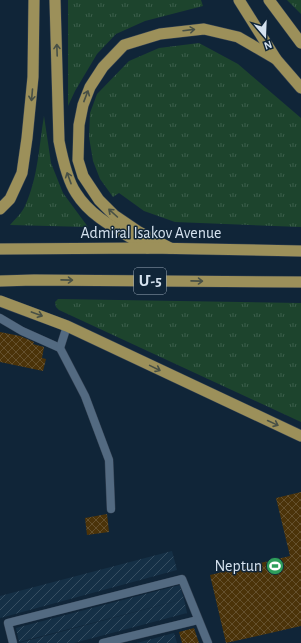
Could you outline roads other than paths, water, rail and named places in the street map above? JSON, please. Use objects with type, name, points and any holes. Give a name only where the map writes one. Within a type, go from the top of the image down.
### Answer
[{"type":"highway","points":[[0,209],[10,200],[22,173],[33,77],[34,0]]},
{"type":"highway","points":[[55,0],[59,141],[64,163],[75,192],[87,208],[100,218],[149,248]]},
{"type":"highway","points":[[239,0],[276,60],[301,88]]},
{"type":"highway","points":[[269,0],[301,43]]},
{"type":"highway","points":[[170,248],[139,232],[114,215],[99,200],[83,176],[78,160],[79,130],[83,105],[90,87],[103,67],[124,45],[160,34],[204,28],[238,37],[276,60]]},
{"type":"highway","name":"Admiral Isakov Avenue","points":[[0,249],[170,248],[301,251]]},
{"type":"highway","name":"Մ-5","points":[[0,281],[301,282]]},
{"type":"highway","points":[[0,301],[67,326],[301,436]]},
{"type":"lane","points":[[0,318],[22,331],[60,348],[85,396],[109,460],[112,509]]},
{"type":"lane","points":[[60,348],[67,326]]},
{"type":"lane","points":[[13,643],[8,623],[182,579],[208,643]]},
{"type":"lane","points":[[103,643],[198,620]]},
{"type":"place","name":"Neptun","points":[[275,566]]}]
